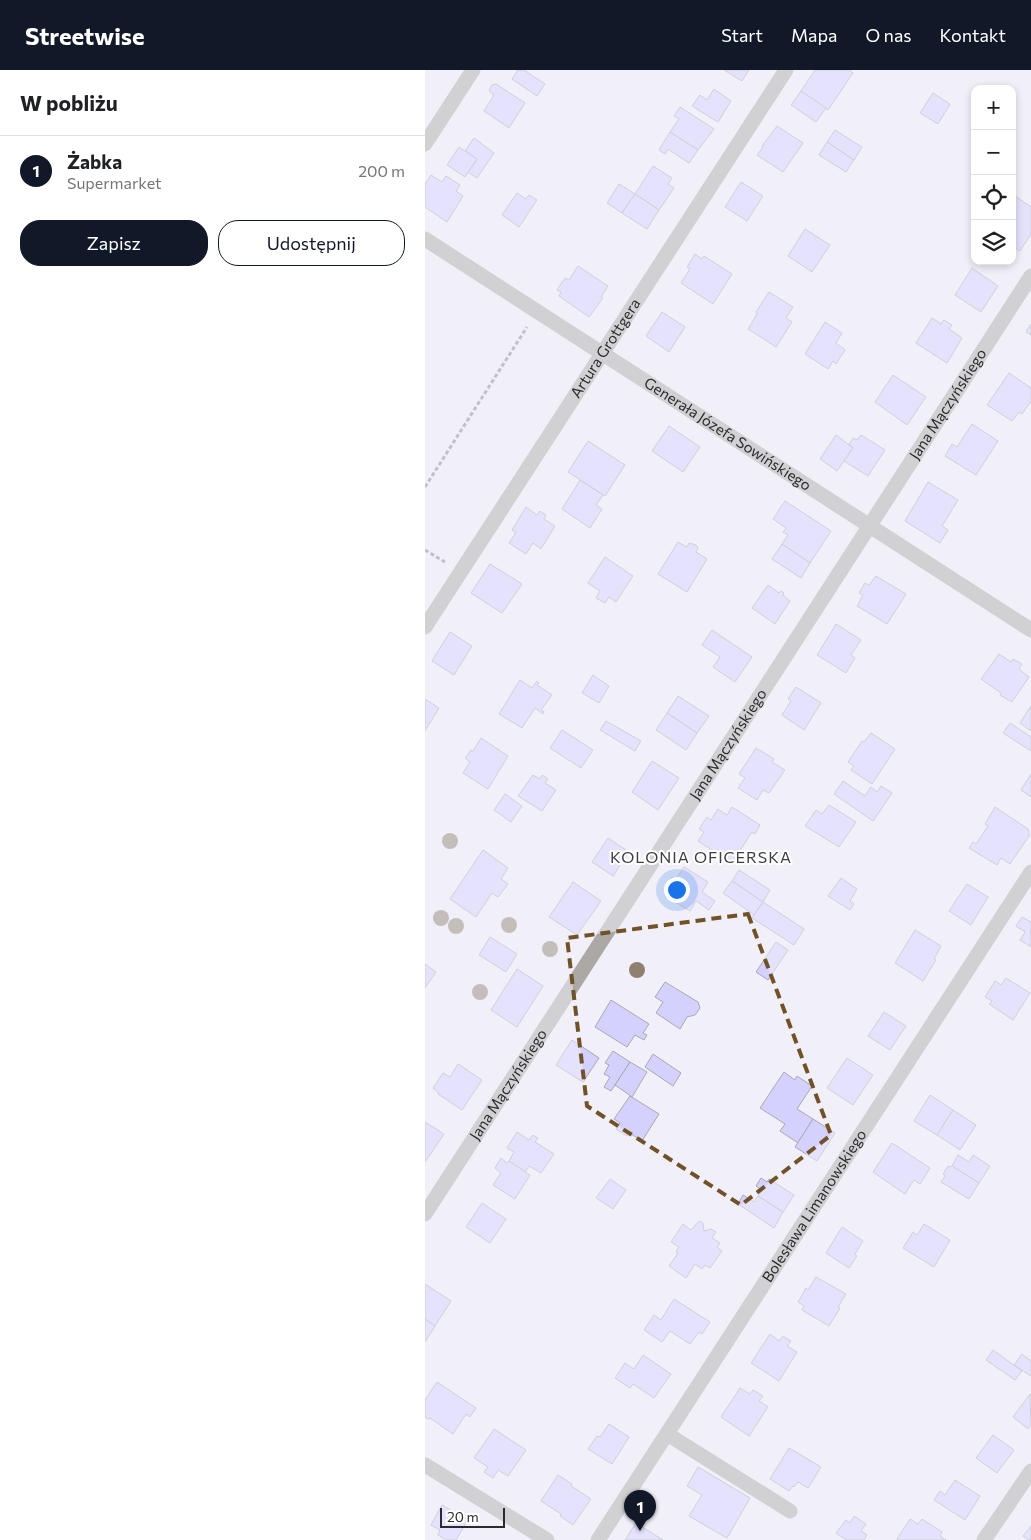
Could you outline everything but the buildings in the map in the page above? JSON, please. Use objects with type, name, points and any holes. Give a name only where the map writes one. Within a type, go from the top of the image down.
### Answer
[{"type":"street","points":[[425,144],[473,70]]},
{"type":"street","name":"Artura Grottgera","points":[[425,626],[785,70]]},
{"type":"street","name":"Generała Józefa Sowińskiego","points":[[425,239],[1031,630]]},
{"type":"street","name":"Jana Mączyńskiego","points":[[425,1214],[1031,276]]},
{"type":"street","name":"Bolesława Limanowskiego","points":[[597,1540],[1031,872]]},
{"type":"street","points":[[667,1434],[790,1511]]},
{"type":"street","points":[[425,1465],[547,1540]]},
{"type":"street","points":[[984,1540],[1031,1471]]},
{"type":"path","points":[[425,486],[537,312]]},
{"type":"path","points":[[425,550],[445,562]]},
{"type":"highlighted area","points":[[748,914],[831,1135],[741,1205],[587,1106],[567,938]]},
{"type":"place","name":"Żabka","points":[[640,1531]]},
{"type":"district","name":"KOLONIA OFICERSKA","points":[[701,857]]}]
